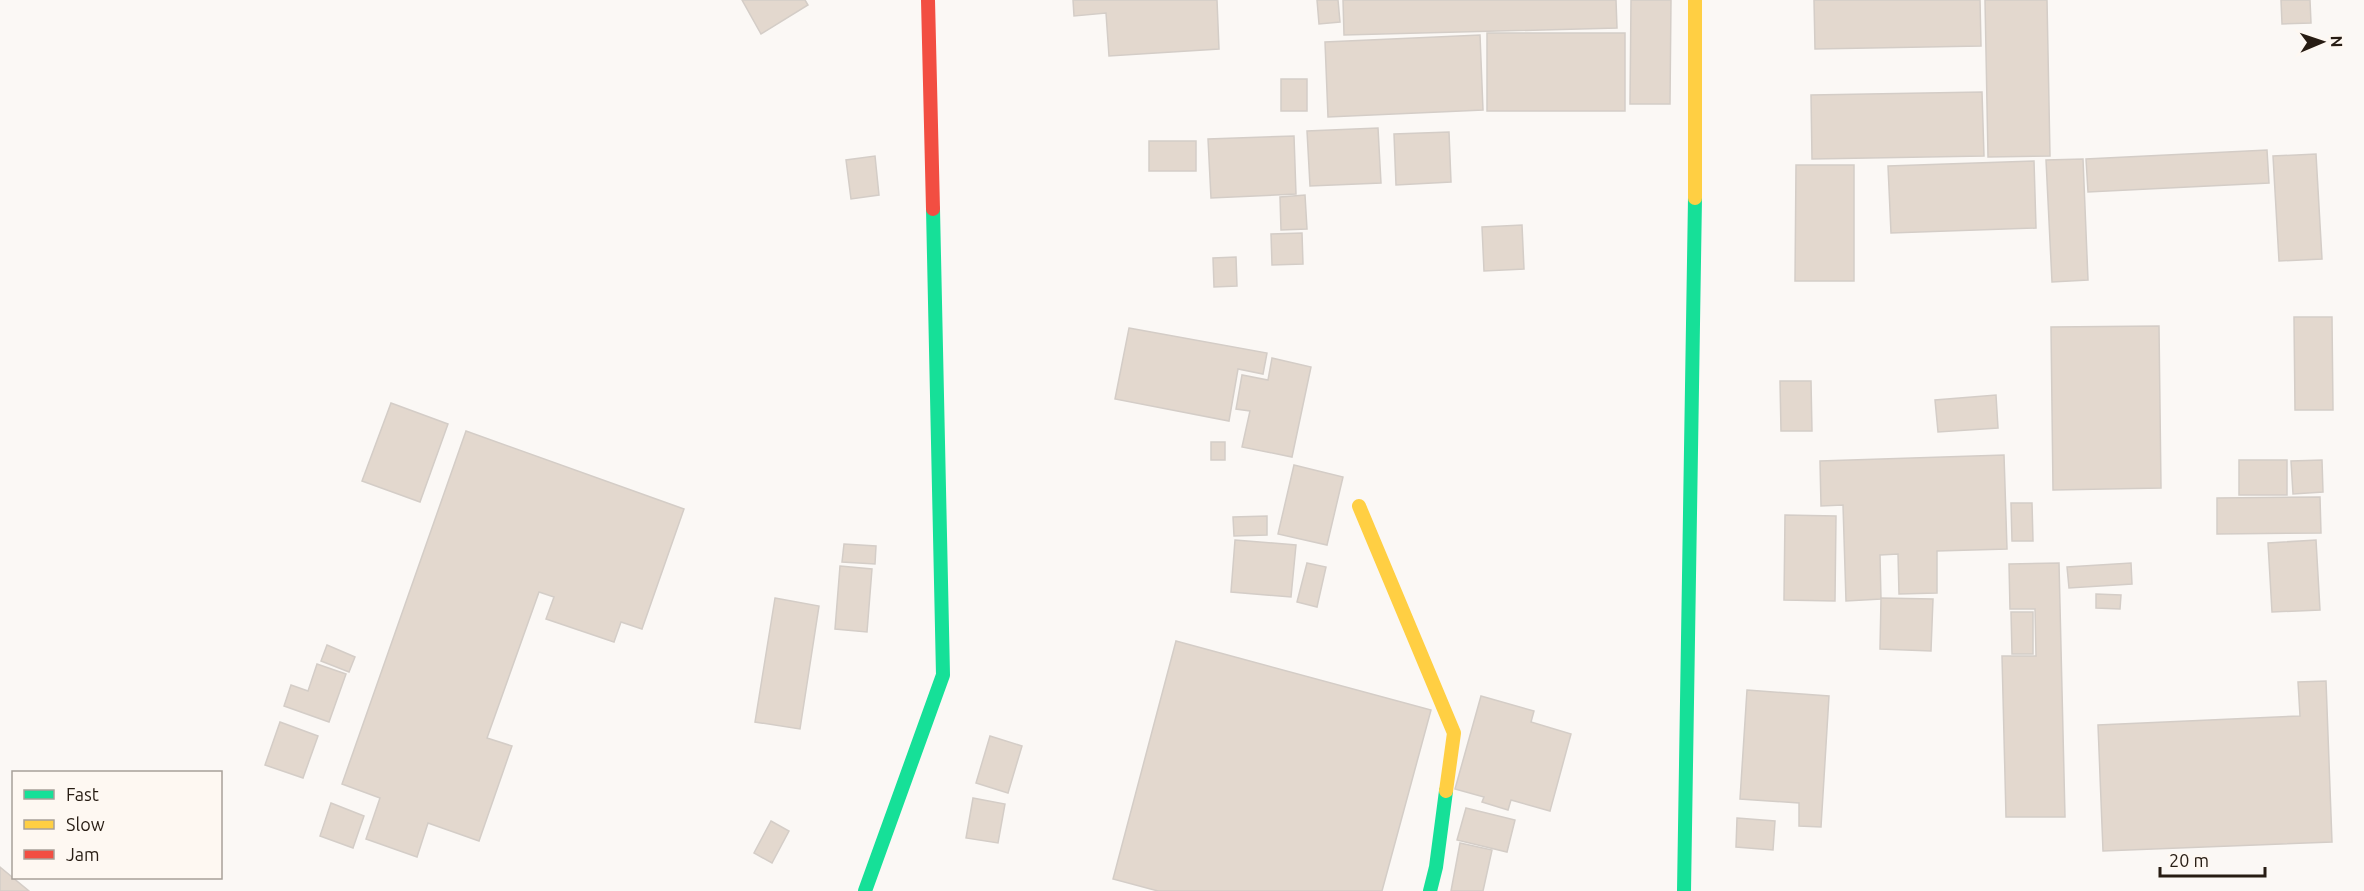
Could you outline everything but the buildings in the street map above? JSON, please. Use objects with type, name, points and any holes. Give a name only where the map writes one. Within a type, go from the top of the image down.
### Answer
[{"type":"street","points":[[865,891],[943,675],[928,0]]},
{"type":"street","points":[[1684,891],[1696,171],[1695,0]]},
{"type":"street","points":[[1359,506],[1454,734],[1436,867],[1430,891]]},
{"type":"traffic: fast","points":[[1684,891],[1695,198]]},
{"type":"traffic: fast","points":[[865,891],[943,675],[933,209]]},
{"type":"traffic: fast","points":[[1430,891],[1436,867],[1446,791]]},
{"type":"traffic: slow","points":[[1695,0],[1695,198]]},
{"type":"traffic: slow","points":[[1359,506],[1454,733],[1446,791]]},
{"type":"traffic: jam","points":[[928,0],[933,209]]}]
